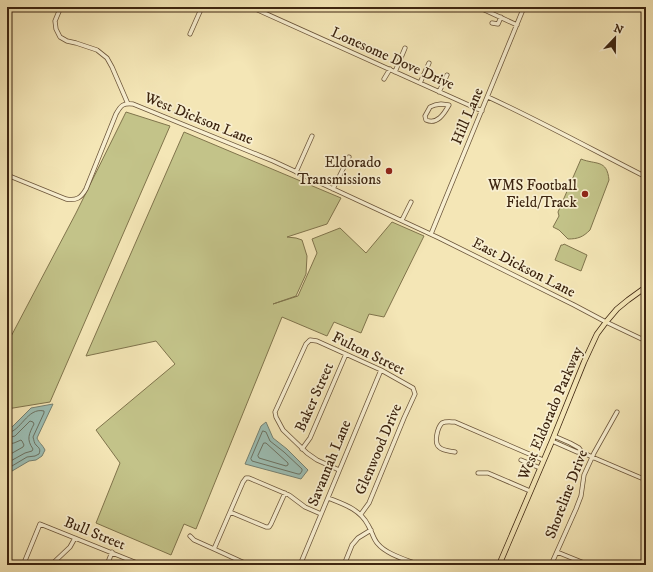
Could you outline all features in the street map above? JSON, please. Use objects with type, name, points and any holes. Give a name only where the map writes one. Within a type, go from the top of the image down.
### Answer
[{"type":"main road","name":"West Eldorado Parkway","points":[[499,565],[597,334],[617,309],[646,287]]},
{"type":"street","points":[[64,7],[60,9],[55,21],[56,29],[60,37],[67,42],[76,43],[98,50],[107,58],[112,66],[128,104]]},
{"type":"street","points":[[190,34],[202,7]]},
{"type":"street","name":"Lonesome Dove Drive","points":[[251,7],[482,111]]},
{"type":"street","points":[[478,7],[517,25]]},
{"type":"street","points":[[490,12],[492,7]]},
{"type":"street","name":"Hill Lane","points":[[431,234],[524,7]]},
{"type":"street","points":[[492,23],[498,24],[501,17]]},
{"type":"street","points":[[395,72],[404,48]]},
{"type":"street","points":[[420,83],[428,63]]},
{"type":"street","points":[[384,79],[390,69]]},
{"type":"street","points":[[439,92],[447,75]]},
{"type":"street","points":[[488,98],[548,126],[646,177]]},
{"type":"street","points":[[449,105],[441,104],[430,107],[425,118],[426,120],[434,122],[443,114],[449,105],[457,99]]},
{"type":"street","name":"West Dickson Lane","points":[[7,175],[66,199],[72,200],[79,198],[86,189],[116,114],[121,106],[133,104],[264,157],[431,234]]},
{"type":"street","points":[[296,172],[312,136]]},
{"type":"street","points":[[333,189],[349,157]]},
{"type":"street","points":[[402,220],[410,202]]},
{"type":"street","name":"East Dickson Lane","points":[[431,234],[646,341]]},
{"type":"street","name":"Fulton Street","points":[[302,449],[283,430],[275,412],[306,344],[310,340],[317,341],[381,370],[413,388],[414,391]]},
{"type":"street","name":"Baker Street","points":[[302,449],[310,438],[346,354]]},
{"type":"street","name":"Savannah Lane","points":[[300,565],[381,370]]},
{"type":"street","name":"Glenwood Drive","points":[[361,514],[369,503],[414,391]]},
{"type":"street","name":"Shoreline Drive","points":[[551,565],[581,496],[584,475],[592,457],[618,412]]},
{"type":"street","points":[[455,452],[438,447],[437,443],[437,434],[442,424],[448,421],[455,422],[544,460]]},
{"type":"street","points":[[554,436],[570,443],[592,457],[646,480]]},
{"type":"street","points":[[552,442],[577,452],[582,452]]},
{"type":"street","points":[[302,449],[317,460],[339,470]]},
{"type":"street","points":[[521,460],[540,468]]},
{"type":"street","points":[[478,473],[488,473],[530,491]]},
{"type":"street","points":[[214,549],[246,478],[250,478],[285,493],[305,507],[321,514]]},
{"type":"street","points":[[230,512],[269,527],[285,493]]},
{"type":"street","points":[[328,498],[353,508],[361,514],[378,544],[383,549],[419,565]]},
{"type":"street","name":"Bull Street","points":[[25,564],[40,524],[142,565]]},
{"type":"street","points":[[344,565],[352,545],[358,538],[371,530]]},
{"type":"street","points":[[190,536],[194,540],[249,565]]},
{"type":"street","points":[[51,565],[70,547],[75,538]]},
{"type":"street","points":[[107,565],[112,552]]},
{"type":"street","points":[[557,552],[589,565]]},
{"type":"green space","points":[[126,112],[170,126],[50,402],[7,409],[7,344],[76,213]]},
{"type":"green space","points":[[184,132],[341,198],[327,224],[287,237],[302,240],[307,256],[306,274],[296,296],[273,304],[298,296],[317,253],[312,239],[340,228],[366,253],[392,222],[424,236],[384,317],[369,314],[361,333],[334,322],[327,336],[282,317],[196,529],[184,524],[171,555],[96,523],[120,463],[96,430],[175,364],[156,341],[86,356]]},
{"type":"green space","name":"WMS Football Field/Track","points":[[581,159],[603,166],[608,173],[609,180],[590,230],[580,237],[568,239],[559,230],[553,227],[559,216],[558,212]]},
{"type":"green space","points":[[564,244],[587,255],[581,271],[555,260],[561,245]]},
{"type":"water","points":[[53,404],[37,438],[45,450],[42,456],[36,460],[29,461],[7,474],[7,429],[10,429],[31,408]]},
{"type":"water","points":[[266,422],[273,438],[287,449],[308,470],[301,479],[245,464],[261,426]]},
{"type":"place","name":"Eldorado Transmissions","points":[[389,171]]},
{"type":"place","name":"WMS Football Field/Track","points":[[585,194]]}]
